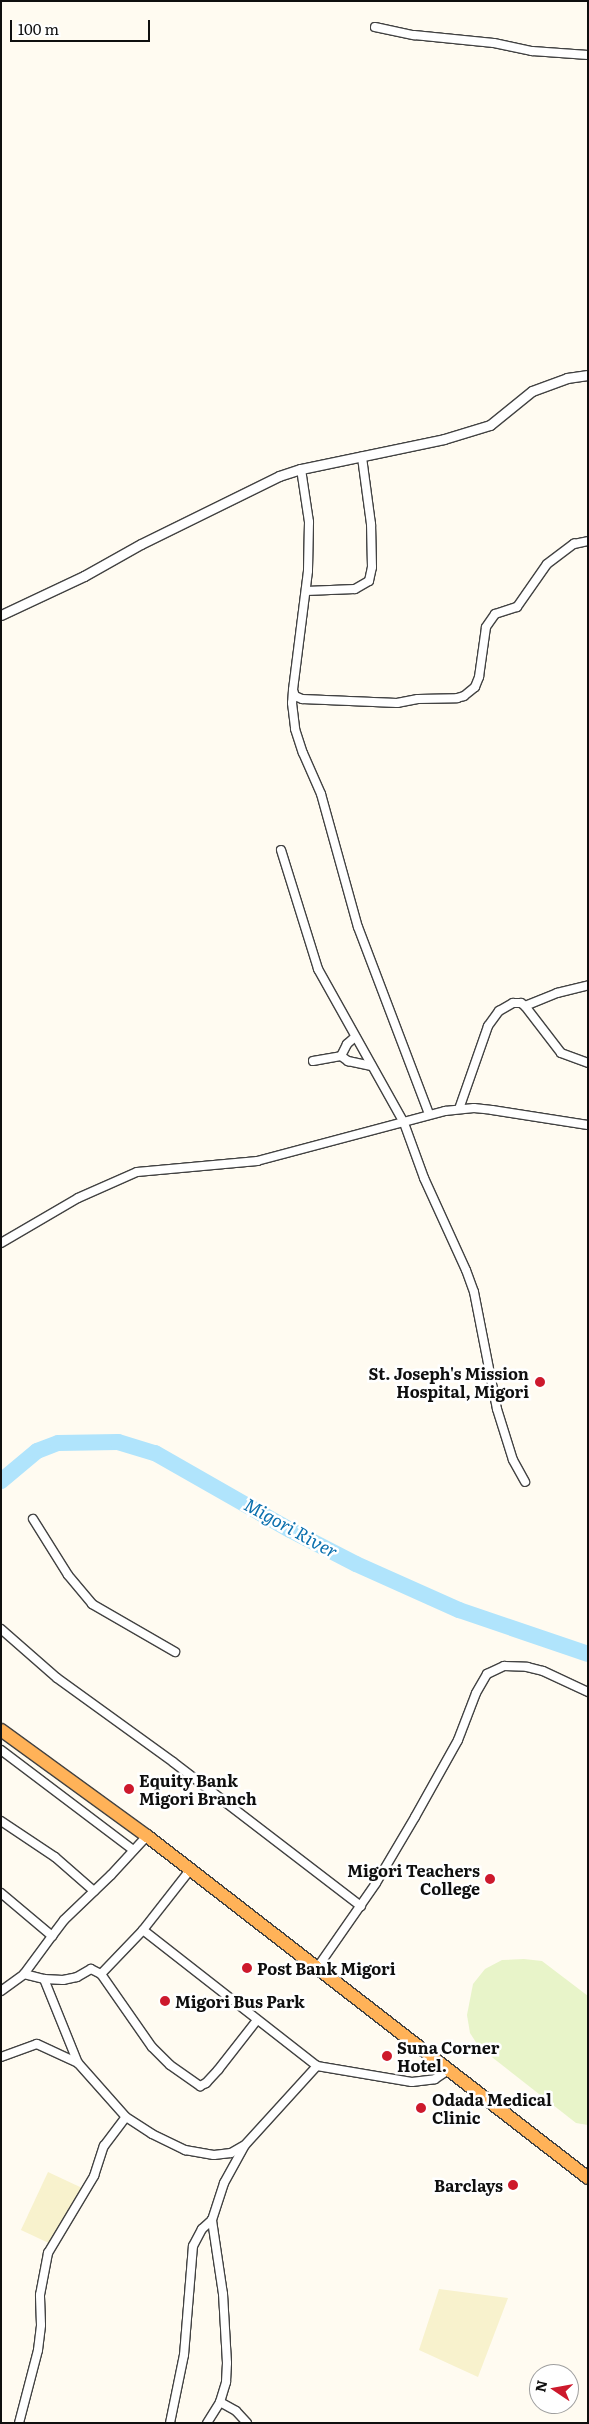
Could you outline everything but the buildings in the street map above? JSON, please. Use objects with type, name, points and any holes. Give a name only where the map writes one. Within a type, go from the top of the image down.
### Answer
[{"type":"highway","points":[[1,1730],[147,1836],[450,2069],[588,2178]]},
{"type":"street","points":[[375,27],[414,35],[494,43],[532,51],[588,55]]},
{"type":"street","points":[[1,616],[84,576],[255,486],[301,469],[444,439],[490,425],[532,391],[566,378],[588,375]]},
{"type":"street","points":[[306,591],[361,588],[369,581],[372,567],[371,524],[362,457]]},
{"type":"street","points":[[301,469],[306,492],[308,522],[306,591],[292,703],[295,729],[302,753],[321,794],[358,927],[429,1114]]},
{"type":"street","points":[[293,690],[295,696],[302,699],[397,703],[464,696],[475,687],[479,676],[486,627],[494,614],[517,607],[547,564],[574,544],[588,540]]},
{"type":"street","points":[[281,850],[318,969],[404,1123],[424,1178],[458,1251],[474,1292],[497,1408],[513,1460],[525,1482]]},
{"type":"street","points":[[525,1006],[556,993],[588,985]]},
{"type":"street","points":[[459,1109],[488,1026],[505,1006],[517,1002],[525,1006],[556,1048],[567,1056],[588,1063]]},
{"type":"street","points":[[341,1056],[347,1044],[355,1037]]},
{"type":"street","points":[[313,1061],[341,1056],[348,1061],[371,1066]]},
{"type":"street","points":[[1,1243],[85,1195],[137,1172],[257,1162],[404,1123],[429,1114],[459,1109],[492,1110],[588,1125]]},
{"type":"street","points":[[33,1519],[68,1575],[92,1604],[175,1652]]},
{"type":"street","points":[[1,1630],[57,1678],[173,1762],[361,1906]]},
{"type":"street","points":[[317,1968],[361,1906],[448,1759],[487,1674],[504,1666],[527,1667],[543,1671],[588,1692]]},
{"type":"street","points":[[1,1750],[134,1850]]},
{"type":"street","points":[[1,1821],[55,1857],[94,1891]]},
{"type":"street","points":[[1,1991],[24,1974],[64,1920],[147,1836]]},
{"type":"street","points":[[101,1974],[143,1930],[190,1870]]},
{"type":"street","points":[[1,1893],[52,1936]]},
{"type":"street","points":[[143,1930],[317,2066],[412,2082],[435,2079],[450,2069]]},
{"type":"street","points":[[24,1974],[44,1979],[71,1979],[91,1968],[101,1974],[152,2046],[170,2065],[200,2086],[206,2084],[257,2020]]},
{"type":"street","points":[[44,1979],[78,2063],[126,2117],[152,2134],[185,2150],[214,2154],[230,2153],[244,2145]]},
{"type":"street","points":[[1,2057],[37,2044],[78,2063]]},
{"type":"street","points":[[207,2423],[220,2402],[226,2382],[223,2294],[212,2220],[224,2183],[244,2145],[317,2066]]},
{"type":"street","points":[[19,2423],[40,2336],[40,2295],[48,2254],[94,2176],[104,2146],[126,2117]]},
{"type":"street","points":[[170,2423],[184,2355],[193,2246],[202,2229],[212,2220]]},
{"type":"street","points":[[220,2402],[236,2411],[248,2423]]},
{"type":"shaded area","points":[[48,2172],[84,2189],[57,2247],[21,2230]]},
{"type":"shaded area","points":[[439,2289],[508,2298],[478,2377],[419,2350]]},
{"type":"green space","points":[[524,1959],[542,1961],[588,1996],[588,2125],[576,2123],[479,2047],[470,2033],[467,2015],[473,1984],[485,1969],[502,1960]]},
{"type":"waterway","name":"Migori River","points":[[1,1481],[37,1451],[58,1443],[118,1442],[155,1453],[290,1530],[356,1564],[459,1610],[588,1654]]},
{"type":"place","name":"St. Joseph's Mission Hospital, Migori","points":[[540,1382]]},
{"type":"place","name":"Equity Bank Migori Branch","points":[[129,1789]]},
{"type":"place","name":"Migori Teachers College","points":[[490,1879]]},
{"type":"place","name":"Post Bank Migori","points":[[247,1968]]},
{"type":"place","name":"Migori Bus Park","points":[[165,2001]]},
{"type":"place","name":"Suna Corner Hotel.","points":[[387,2056]]},
{"type":"place","name":"Odada Medical Clinic","points":[[421,2108]]},
{"type":"place","name":"Barclays","points":[[513,2185]]}]
